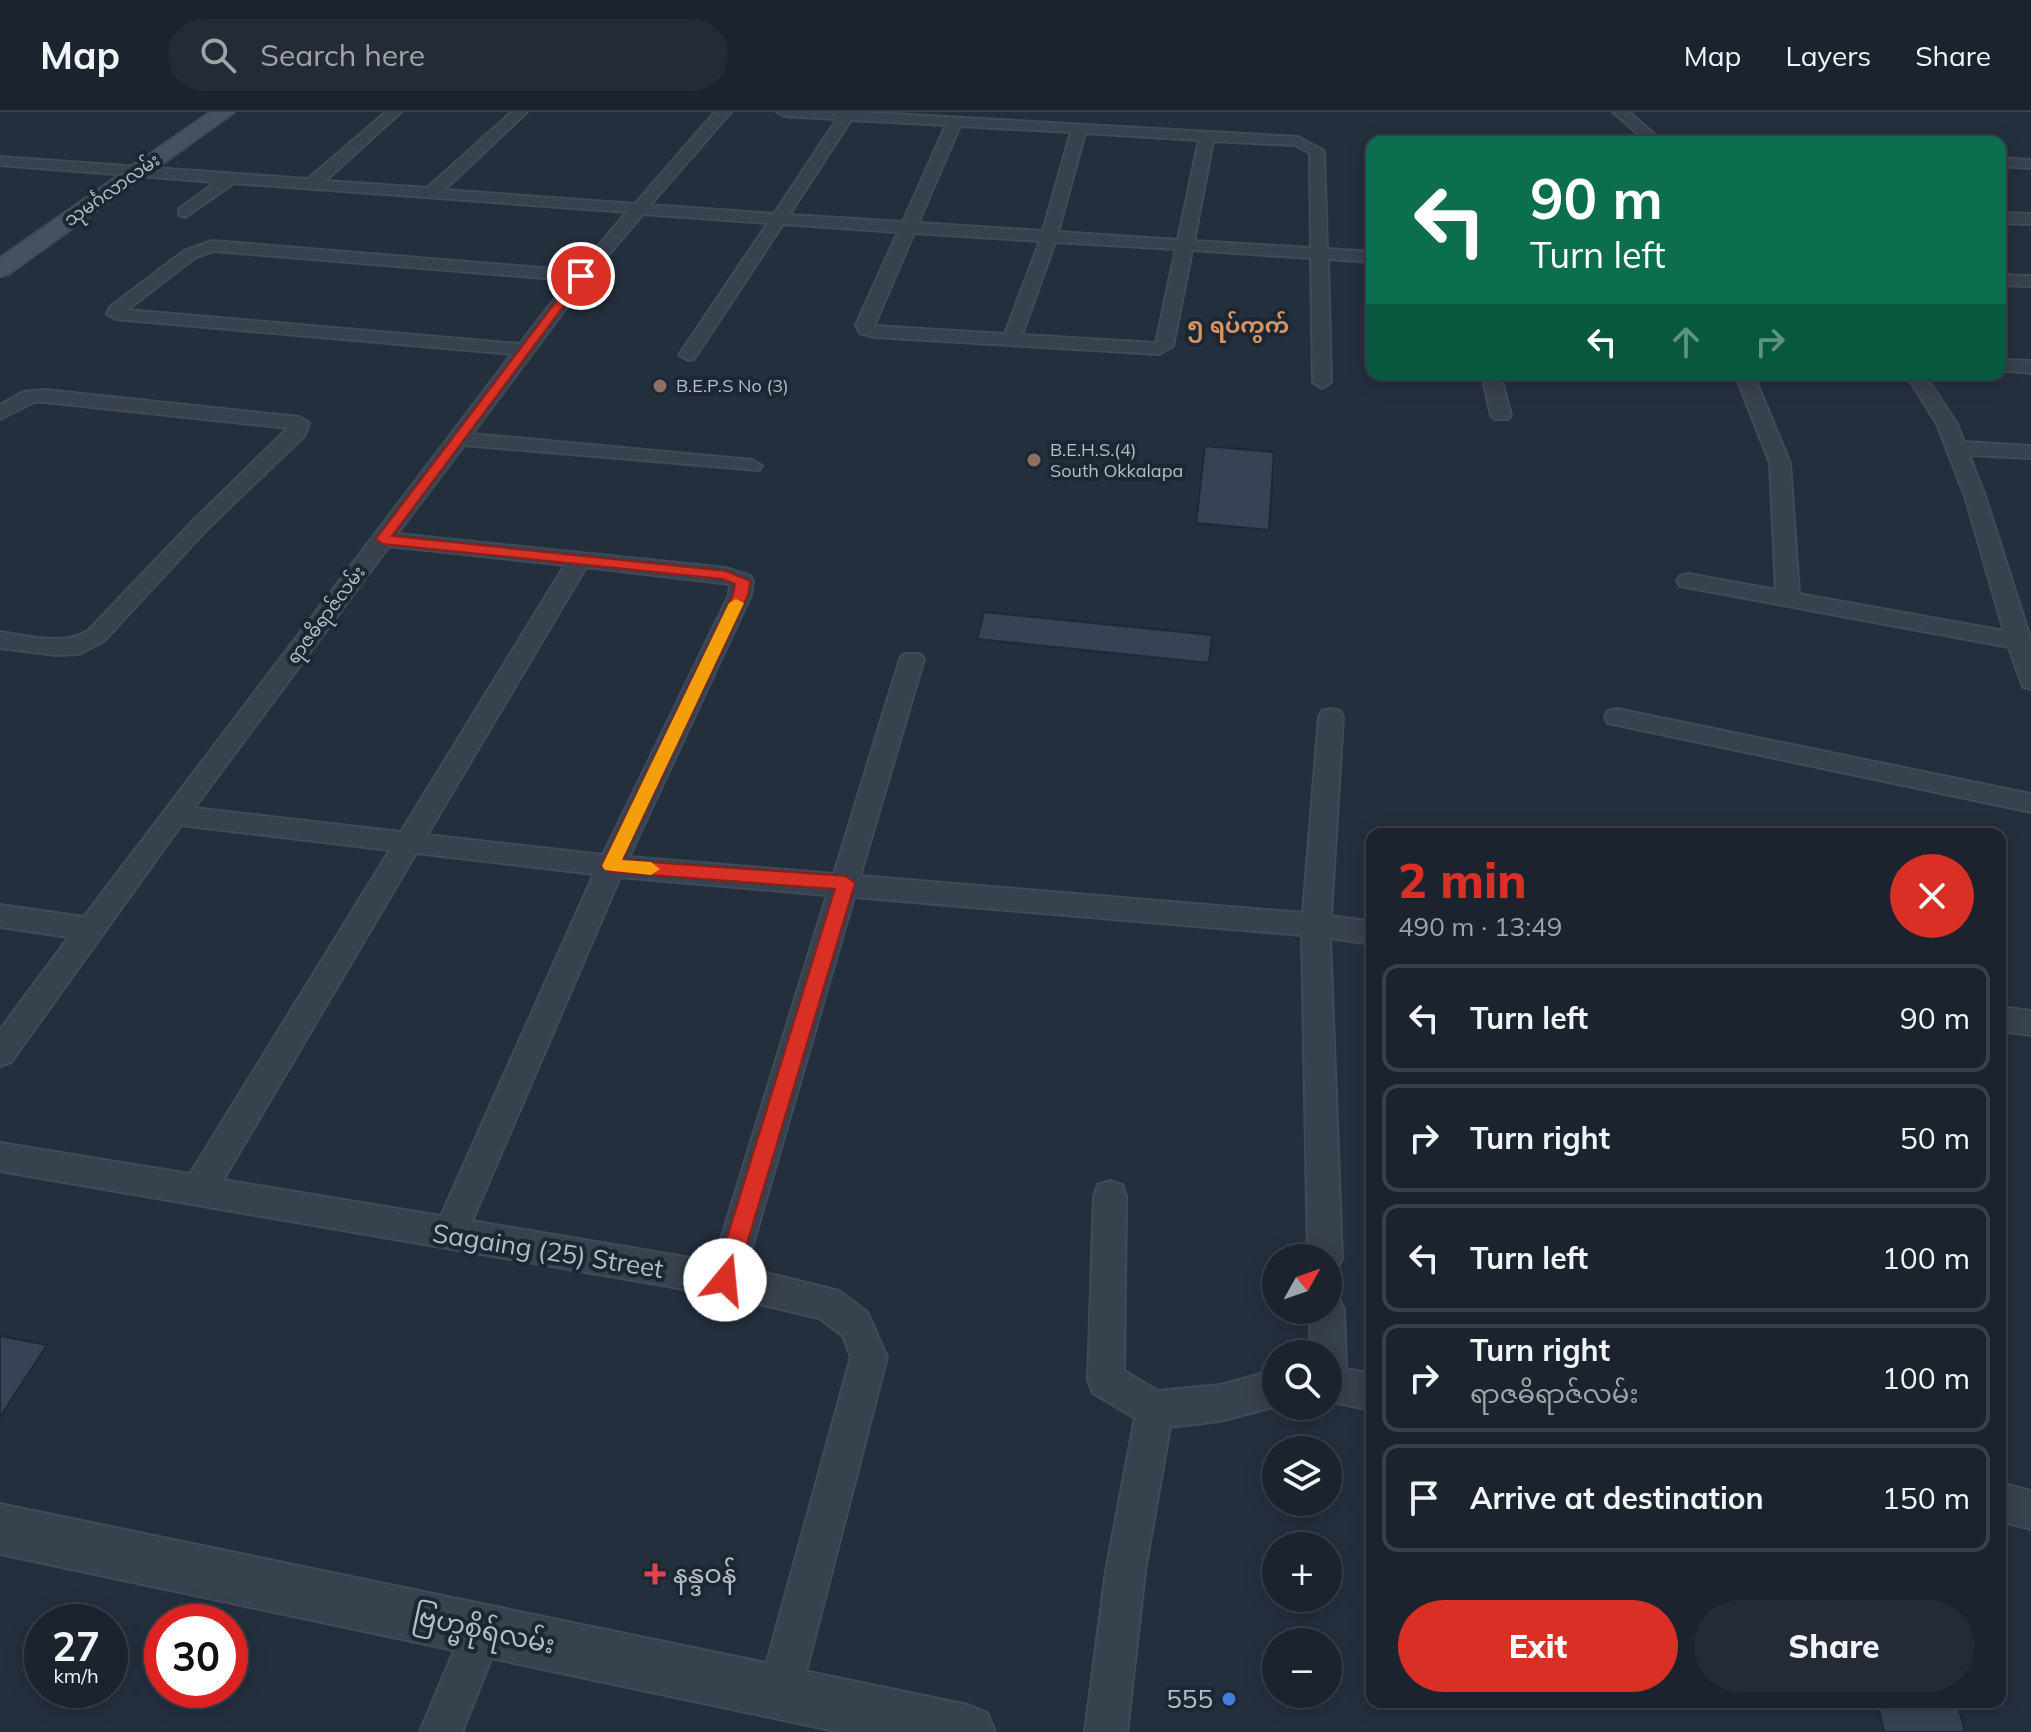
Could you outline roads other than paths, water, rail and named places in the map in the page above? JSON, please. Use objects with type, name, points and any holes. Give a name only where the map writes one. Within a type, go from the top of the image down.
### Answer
[{"type":"main road","name":"သုမင်္ဂလာလမ်း","points":[[0,269],[224,112]]},
{"type":"street","points":[[311,185],[394,112]]},
{"type":"street","points":[[431,193],[520,112]]},
{"type":"street","name":"ရာဇဓိရာဇ်လမ်း","points":[[0,1053],[174,815],[581,276],[724,112]]},
{"type":"street","points":[[784,112],[919,116],[955,122],[1298,141],[1317,151],[1322,382]]},
{"type":"street","points":[[1620,112],[1649,136]]},
{"type":"street","points":[[688,355],[847,115]]},
{"type":"street","points":[[955,122],[906,227],[866,329],[1159,349],[1164,346],[1207,136]]},
{"type":"street","points":[[1012,339],[1049,237],[1079,129]]},
{"type":"street","points":[[0,161],[777,219],[1366,257]]},
{"type":"street","points":[[2006,162],[2031,164]]},
{"type":"street","points":[[185,212],[228,180]]},
{"type":"street","points":[[2006,218],[2031,219]]},
{"type":"street","points":[[527,350],[116,314],[119,307],[190,254],[212,246],[581,276]]},
{"type":"street","points":[[2006,280],[2031,281]]},
{"type":"street","points":[[2006,365],[2031,367]]},
{"type":"street","points":[[1492,380],[1501,415]]},
{"type":"street","points":[[1746,380],[1780,463],[1788,599]]},
{"type":"street","points":[[1919,380],[1947,424],[1975,496],[2031,681]]},
{"type":"street","points":[[0,413],[30,396],[45,396],[299,423],[297,432],[201,524],[96,636],[79,646],[68,647],[0,640]]},
{"type":"street","points":[[460,439],[752,466]]},
{"type":"street","points":[[1957,448],[2031,452]]},
{"type":"street","points":[[383,539],[726,575],[742,581],[740,595],[611,866],[449,1235]]},
{"type":"street","points":[[198,1191],[579,560]]},
{"type":"street","points":[[1688,581],[2019,641]]},
{"type":"street","points":[[725,1280],[912,659]]},
{"type":"street","points":[[1325,1244],[1316,925],[1331,717]]},
{"type":"street","points":[[1617,717],[2031,803]]},
{"type":"street","points":[[174,815],[611,866],[846,883],[1316,925],[1366,932]]},
{"type":"street","points":[[0,916],[92,929]]},
{"type":"street","points":[[2006,1020],[2031,1023]]},
{"type":"street","name":"Sagaing (25) Street","points":[[0,1157],[725,1280],[827,1303],[855,1324],[869,1357],[780,1691]]},
{"type":"street","points":[[1110,1196],[1106,1380],[1155,1410],[1220,1403],[1262,1392]]},
{"type":"street","points":[[1342,1386],[1366,1391]]},
{"type":"street","points":[[1106,1732],[1112,1662],[1135,1506],[1155,1410]]},
{"type":"street","points":[[2006,1504],[2031,1510]]},
{"type":"street","name":"ဗြဟ္မစိုရ်လမ်း","points":[[0,1529],[968,1732]]},
{"type":"street","points":[[441,1732],[483,1629]]},
{"type":"place","name":"B.E.P.S No (3)","points":[[660,386]]},
{"type":"place","name":"B.E.H.S.(4) South Okkalapa","points":[[1034,460]]},
{"type":"place","name":"နန္ဒဝန်","points":[[655,1574]]},
{"type":"place","name":"555","points":[[1229,1699]]},
{"type":"district","name":"၅ ရပ်ကွက်","points":[[1238,325]]}]
